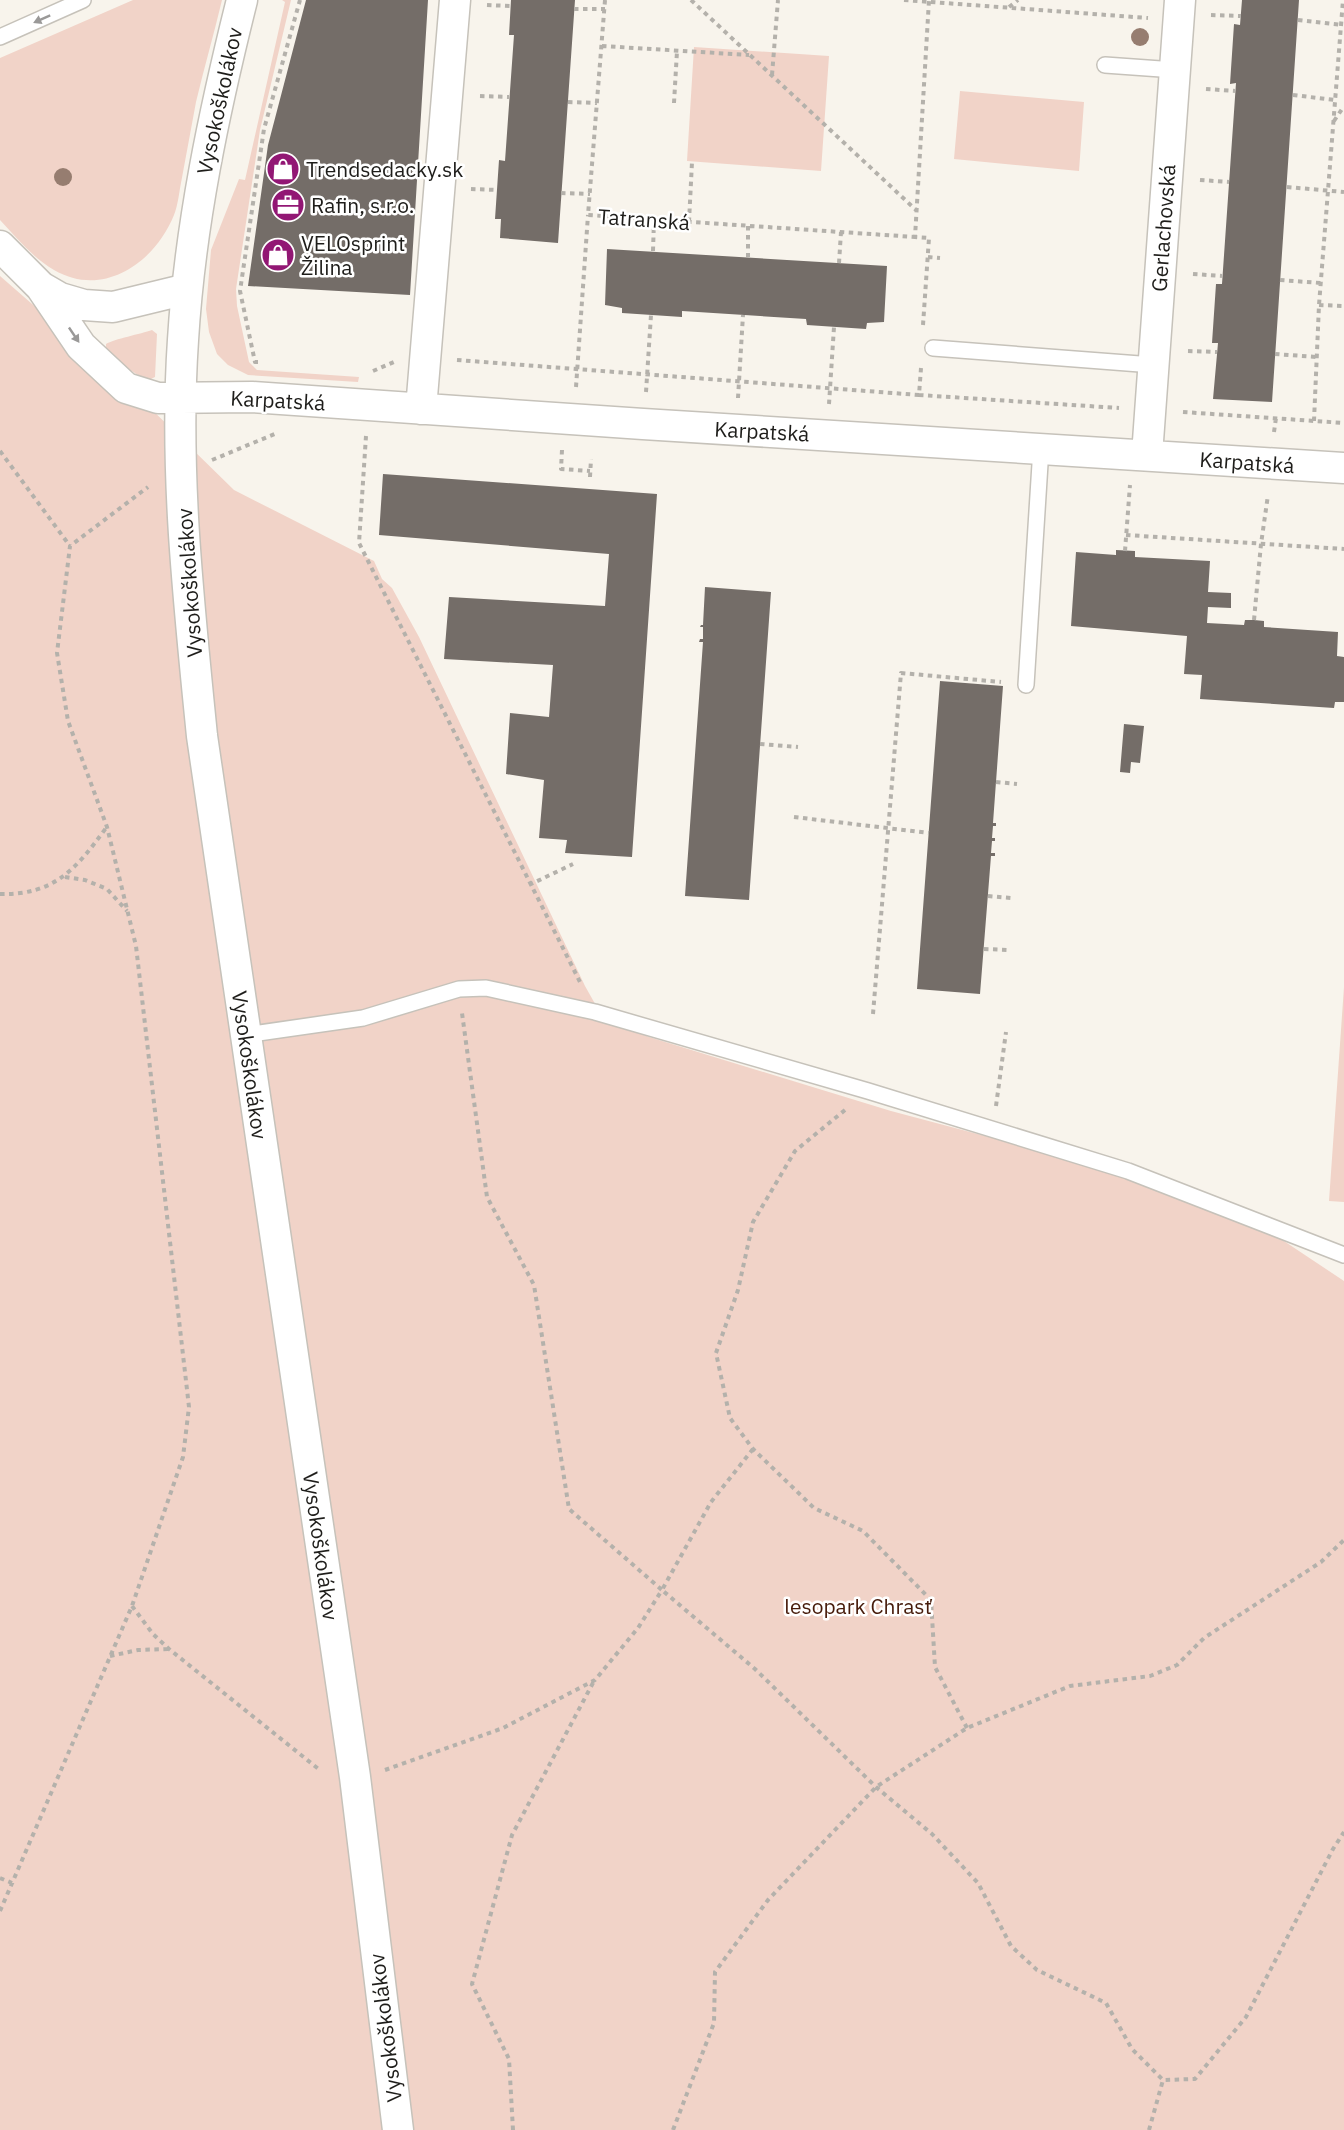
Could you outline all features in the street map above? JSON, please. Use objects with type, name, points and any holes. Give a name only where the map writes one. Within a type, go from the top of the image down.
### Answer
[{"type":"street","name":"Vysokoškolákov","points":[[242,0],[201,182],[187,289],[181,396],[188,597],[200,712],[245,1035],[355,1778],[398,2130]]},
{"type":"street","points":[[421,409],[455,0]]},
{"type":"street","name":"Gerlachovská","points":[[1140,455],[1150,410],[1179,10]]},
{"type":"street","points":[[0,246],[41,287],[60,298],[84,305],[113,307],[187,289]]},
{"type":"street","name":"Karpatská","points":[[41,287],[81,346],[126,388],[158,398],[252,397],[1344,468]]},
{"type":"lane","points":[[0,37],[83,0]]},
{"type":"lane","points":[[1105,65],[1175,70]]},
{"type":"lane","points":[[928,342],[1153,364]]},
{"type":"lane","points":[[1026,685],[1041,448]]},
{"type":"lane","points":[[245,1035],[363,1018],[459,989],[486,988],[595,1012],[868,1091],[1128,1171],[1344,1255]]},
{"type":"path","points":[[267,363],[255,362],[240,291],[264,129],[300,0]]},
{"type":"path","name":"Tatranská","points":[[605,0],[588,215],[915,237]]},
{"type":"path","points":[[691,0],[917,211]]},
{"type":"path","points":[[772,76],[778,0]]},
{"type":"path","points":[[904,0],[1008,8],[1179,10]]},
{"type":"path","points":[[1008,8],[1018,0]]},
{"type":"path","points":[[1314,421],[1319,305],[1343,0]]},
{"type":"path","points":[[928,342],[929,238],[915,237],[929,1]]},
{"type":"path","points":[[574,9],[604,9]]},
{"type":"path","points":[[1298,20],[1341,25]]},
{"type":"path","points":[[602,46],[749,55]]},
{"type":"path","points":[[674,104],[678,51]]},
{"type":"path","points":[[1293,95],[1335,100]]},
{"type":"path","points":[[568,102],[597,103]]},
{"type":"path","points":[[1333,122],[1344,106]]},
{"type":"path","points":[[689,222],[692,162]]},
{"type":"path","points":[[1287,187],[1344,192]]},
{"type":"path","points":[[561,193],[590,194]]},
{"type":"path","points":[[575,392],[588,215]]},
{"type":"path","points":[[653,252],[654,220]]},
{"type":"path","points":[[748,226],[748,257]]},
{"type":"path","points":[[839,263],[841,232]]},
{"type":"path","points":[[928,257],[940,258]]},
{"type":"path","points":[[1280,280],[1321,283]]},
{"type":"path","points":[[1319,305],[1344,306]]},
{"type":"path","points":[[643,424],[651,315]]},
{"type":"path","points":[[737,430],[743,315]]},
{"type":"path","points":[[827,435],[834,327]]},
{"type":"path","points":[[1275,354],[1317,357]]},
{"type":"path","points":[[372,371],[407,357],[426,358],[831,389],[1344,423]]},
{"type":"path","points":[[919,395],[921,366]]},
{"type":"path","points":[[367,430],[359,543],[529,885],[595,1012]]},
{"type":"path","points":[[562,446],[561,469],[590,471]]},
{"type":"path","points":[[0,451],[70,546],[57,653],[68,720],[107,827],[136,946],[189,1407],[183,1457],[132,1606],[0,1911]]},
{"type":"path","points":[[1125,551],[1140,455]]},
{"type":"path","points":[[590,477],[591,459]]},
{"type":"path","points":[[70,546],[156,481]]},
{"type":"path","points":[[1254,620],[1269,490]]},
{"type":"path","points":[[1126,535],[1344,549]]},
{"type":"path","points":[[873,1014],[901,673],[979,680]]},
{"type":"path","points":[[760,744],[798,747]]},
{"type":"path","points":[[996,782],[1017,784]]},
{"type":"path","points":[[794,817],[929,833]]},
{"type":"path","points":[[0,894],[42,889],[64,876],[84,859],[107,827]]},
{"type":"path","points":[[529,885],[573,864]]},
{"type":"path","points":[[64,876],[85,880],[107,889],[128,912]]},
{"type":"path","points":[[988,896],[1011,898]]},
{"type":"path","points":[[984,949],[1009,950]]},
{"type":"path","points":[[459,989],[487,1197],[534,1285],[569,1509],[755,1669],[876,1787],[932,1834],[978,1883],[1011,1946],[1037,1970],[1106,2003],[1132,2049],[1163,2080],[1195,2079],[1246,2017],[1344,1832]]},
{"type":"path","points":[[993,1130],[1006,1032]]},
{"type":"path","points":[[868,1091],[795,1151],[753,1222],[738,1290],[716,1353],[730,1418],[753,1449],[814,1509],[863,1531],[931,1600],[935,1667],[967,1728]]},
{"type":"path","points":[[513,2130],[509,2059],[472,1984],[512,1835],[595,1680],[638,1628],[711,1502],[753,1449]]},
{"type":"path","points":[[673,2130],[714,2023],[715,1972],[768,1900],[876,1787],[967,1728],[1070,1686],[1150,1676],[1177,1665],[1204,1638],[1321,1562],[1344,1540]]},
{"type":"path","points":[[132,1606],[153,1634],[169,1649],[324,1774]]},
{"type":"path","points":[[109,1656],[138,1650],[169,1649]]},
{"type":"path","points":[[382,1771],[503,1728],[595,1680]]},
{"type":"path","points":[[0,1878],[12,1883]]},
{"type":"path","points":[[1149,2130],[1163,2080]]},
{"type":"green space","points":[[133,0],[222,0],[196,102],[176,207],[165,232],[141,261],[126,271],[109,278],[91,280],[73,278],[54,270],[39,260],[0,220],[0,58]]},
{"type":"green space","points":[[282,0],[291,0],[260,130],[236,289],[237,306],[249,362],[257,370],[359,377],[358,382],[248,375],[228,365],[217,354],[209,332],[206,309],[211,250],[239,179],[245,180],[285,2]]},
{"type":"green space","points":[[694,47],[829,56],[821,171],[687,161]]},
{"type":"green space","points":[[960,91],[1084,102],[1079,171],[954,159]]},
{"type":"green space","name":"lesopark Chrasť","points":[[0,276],[141,399],[234,490],[374,561],[382,579],[392,588],[419,637],[585,986],[603,1018],[649,1037],[891,1111],[1140,1177],[1233,1207],[1344,1281],[1344,2130],[0,2130]]},
{"type":"green space","points":[[152,330],[157,334],[155,377],[149,380],[121,362],[106,348],[106,344]]},
{"type":"green space","points":[[1344,987],[1344,1202],[1329,1201]]},
{"type":"building","points":[[306,0],[428,0],[410,295],[248,286],[268,145]]},
{"type":"building","points":[[511,0],[575,0],[558,243],[500,238],[501,219],[495,219],[499,160],[505,161],[514,35],[509,35]]},
{"type":"building","points":[[1242,0],[1299,0],[1272,402],[1213,399],[1218,343],[1212,343],[1216,284],[1222,284],[1236,83],[1230,84],[1234,24],[1240,25]]},
{"type":"building","points":[[607,249],[887,266],[884,322],[867,323],[866,329],[807,325],[806,319],[682,311],[682,317],[622,313],[622,308],[605,305]]},
{"type":"building","points":[[383,474],[657,494],[632,857],[565,853],[567,840],[539,838],[544,780],[506,774],[510,713],[549,717],[553,665],[444,659],[449,597],[605,606],[609,554],[379,535]]},
{"type":"building","points":[[1116,550],[1135,551],[1135,557],[1210,561],[1208,592],[1231,593],[1231,608],[1208,607],[1207,623],[1244,625],[1245,620],[1254,620],[1264,621],[1264,627],[1338,632],[1337,656],[1344,657],[1344,702],[1335,702],[1334,708],[1200,699],[1202,675],[1184,674],[1187,636],[1071,626],[1076,552],[1116,555]]},
{"type":"building","points":[[705,587],[771,592],[749,900],[685,896],[703,642],[699,642],[703,639],[703,627],[700,627],[703,625]]},
{"type":"building","points":[[940,681],[1003,686],[993,823],[996,823],[996,826],[993,826],[992,838],[995,838],[995,841],[992,841],[991,853],[995,853],[995,856],[991,856],[980,994],[917,989]]},
{"type":"building","points":[[1124,724],[1144,726],[1140,763],[1131,762],[1130,773],[1120,772]]},
{"type":"place","name":"Trendsedacky.sk","points":[[283,169]]},
{"type":"place","name":"Rafin, s.r.o.","points":[[288,205]]},
{"type":"place","name":"VELOsprint Žilina","points":[[278,255]]}]
